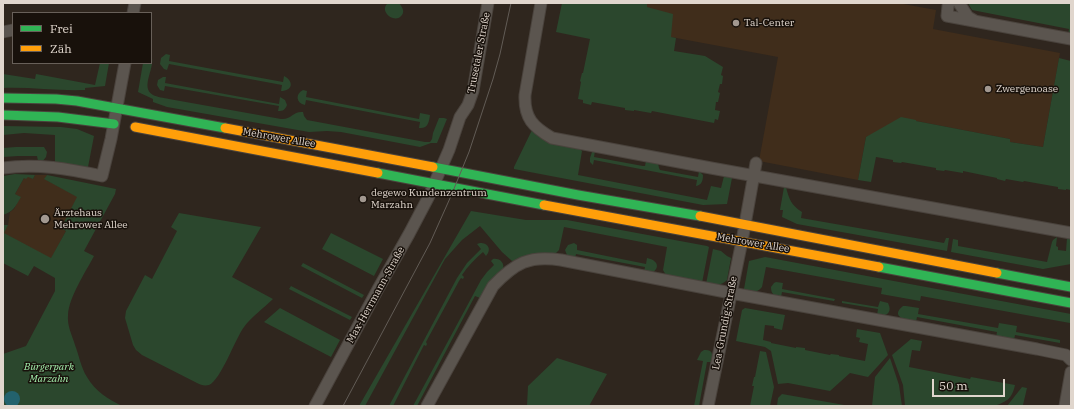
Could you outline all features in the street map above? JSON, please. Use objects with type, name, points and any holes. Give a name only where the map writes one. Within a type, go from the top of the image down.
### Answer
[{"type":"main road","name":"Mehrower Allee","points":[[3,98],[56,99],[116,108],[1071,287]]},
{"type":"main road","points":[[3,115],[64,117],[114,124]]},
{"type":"main road","name":"Mehrower Allee","points":[[135,127],[533,204],[742,241],[1071,303]]},
{"type":"street","name":"Trusetaler Straße","points":[[441,168],[449,150],[460,117],[468,105],[473,91],[488,3]]},
{"type":"street","points":[[541,3],[524,103],[534,126],[552,138],[1071,233]]},
{"type":"street","points":[[949,3],[947,16],[1071,39]]},
{"type":"street","points":[[959,3],[968,17],[981,23]]},
{"type":"street","points":[[3,168],[14,166],[42,166],[102,176],[114,124],[125,64]]},
{"type":"street","name":"Lea-Grundig-Straße","points":[[708,406],[742,241],[756,163]]},
{"type":"street","points":[[434,184],[441,168]]},
{"type":"street","name":"Max-Herrmann-Straße","points":[[315,406],[409,234],[434,184]]},
{"type":"street","points":[[428,406],[489,293],[498,281],[512,269],[537,258],[547,258],[1066,355],[1071,360]]},
{"type":"street","points":[[1065,406],[1071,372]]},
{"type":"shaded area","points":[[647,3],[898,3],[936,10],[933,29],[1060,53],[1043,147],[1010,142],[1010,139],[916,120],[866,137],[858,180],[759,161],[778,57],[671,37],[647,7]]},
{"type":"shaded area","points":[[35,175],[47,175],[45,179],[78,197],[61,228],[66,231],[51,259],[3,233],[8,225],[10,212],[14,209],[20,197],[15,194],[24,178],[28,176],[33,179]]},
{"type":"green space","points":[[388,3],[399,3],[403,10],[403,14],[399,18],[392,18],[386,13],[385,6]]},
{"type":"green space","points":[[562,3],[647,3],[647,7],[673,14],[671,37],[676,38],[674,51],[705,56],[723,67],[721,75],[723,76],[722,84],[720,84],[718,92],[720,93],[718,102],[716,102],[715,110],[720,111],[718,120],[715,119],[714,123],[652,111],[651,113],[625,110],[625,108],[592,102],[591,105],[583,103],[583,100],[578,99],[580,81],[590,39],[556,32]]},
{"type":"green space","points":[[968,3],[1071,3],[1071,36],[1068,35],[1069,29],[972,10]]},
{"type":"green space","points":[[166,54],[170,55],[169,61],[283,82],[284,76],[289,80],[291,85],[290,88],[285,91],[281,91],[282,85],[169,64],[167,70],[160,64],[161,58]]},
{"type":"green space","points":[[1059,58],[1071,61],[1071,190],[1058,189],[1058,187],[1024,181],[1006,179],[1005,181],[963,171],[963,173],[936,170],[936,168],[902,162],[893,162],[893,160],[876,157],[871,182],[858,180],[866,137],[901,117],[1010,139],[1010,142],[1043,147]]},
{"type":"green space","points":[[100,64],[109,64],[105,86],[85,88],[85,90],[3,88],[3,74],[35,79],[36,74],[95,85]]},
{"type":"green space","points":[[143,64],[152,64],[148,82],[149,91],[153,95],[161,97],[281,119],[303,112],[307,120],[425,142],[430,142],[432,139],[439,118],[447,119],[437,143],[431,143],[420,147],[341,132],[309,132],[167,107],[153,102],[153,99],[138,92]]},
{"type":"green space","points":[[166,77],[165,83],[279,104],[280,97],[285,100],[287,105],[284,110],[278,111],[279,106],[165,86],[164,91],[160,90],[157,85],[158,80]]},
{"type":"green space","points":[[303,90],[307,91],[306,97],[419,119],[420,113],[430,115],[428,124],[422,128],[419,128],[420,122],[306,100],[305,105],[298,100],[300,92]]},
{"type":"green space","points":[[3,126],[61,127],[77,129],[94,136],[88,167],[82,169],[55,163],[55,135],[24,133],[3,135]]},
{"type":"green space","points":[[532,130],[547,141],[579,148],[582,151],[578,175],[707,200],[711,186],[721,188],[724,176],[732,178],[727,204],[703,205],[514,169]]},
{"type":"green space","points":[[44,147],[47,152],[46,157],[42,162],[38,161],[37,156],[3,157],[3,148]]},
{"type":"green space","points":[[595,151],[594,157],[643,166],[645,166],[646,161],[658,163],[660,170],[698,177],[699,171],[703,175],[702,180],[700,185],[696,186],[697,180],[594,160],[593,165],[590,162],[590,158],[592,152]]},
{"type":"green space","points":[[15,174],[35,175],[33,179],[28,177],[26,179],[24,178],[15,194],[21,197],[16,206],[3,215],[3,176]]},
{"type":"green space","name":"Bürgerpark Marzahn","points":[[47,175],[116,189],[115,194],[84,251],[94,256],[74,293],[69,308],[68,323],[82,366],[90,382],[102,394],[122,406],[3,406],[3,354],[26,346],[55,291],[55,278],[34,266],[28,276],[3,263],[3,225],[8,225],[4,233],[51,258],[66,231],[61,228],[77,197],[44,179]]},
{"type":"green space","points":[[784,187],[786,187],[789,198],[793,204],[802,212],[801,218],[944,243],[946,238],[949,238],[947,251],[797,224],[782,217],[783,210],[780,210]]},
{"type":"green space","points":[[471,211],[526,220],[567,220],[707,246],[709,247],[702,283],[666,275],[663,270],[667,247],[564,227],[559,250],[555,254],[512,261],[502,252],[480,226],[462,240],[445,259],[365,406],[359,406]]},
{"type":"green space","points":[[179,213],[261,227],[232,277],[273,299],[244,327],[223,368],[214,382],[209,385],[198,384],[142,355],[133,345],[125,318],[126,311],[145,275],[152,279],[177,231],[171,227]]},
{"type":"green space","points":[[331,233],[383,259],[374,276],[322,249]]},
{"type":"green space","points":[[1057,237],[1056,246],[1058,247],[1058,250],[1066,251],[1067,238],[1071,239],[1071,264],[1043,269],[951,252],[953,239],[958,240],[958,246],[1047,262],[1052,242]]},
{"type":"green space","points":[[480,243],[487,245],[489,249],[488,253],[486,256],[483,252],[462,275],[464,277],[463,279],[461,278],[459,281],[393,406],[389,406],[457,278],[467,263],[481,249],[477,244]]},
{"type":"green space","points":[[574,243],[577,245],[577,250],[646,264],[647,258],[653,260],[657,266],[655,271],[652,273],[644,272],[645,267],[576,254],[575,259],[567,255],[565,250],[568,245]]},
{"type":"green space","points":[[713,249],[721,251],[731,258],[727,280],[718,285],[706,284]]},
{"type":"green space","points":[[765,257],[1071,314],[1070,323],[921,296],[920,301],[881,294],[882,288],[766,267],[762,287],[760,289],[754,292],[744,289],[749,261]]},
{"type":"green space","points":[[493,259],[498,259],[501,262],[503,265],[503,270],[480,298],[475,296],[417,406],[413,406],[481,280],[494,265],[491,261]]},
{"type":"green space","points":[[303,263],[364,295],[362,298],[301,266]]},
{"type":"green space","points":[[776,282],[783,283],[782,289],[835,299],[834,301],[782,292],[781,297],[776,296],[772,293],[771,287]]},
{"type":"green space","points":[[291,286],[352,317],[350,320],[289,289]]},
{"type":"green space","points":[[842,301],[878,307],[880,301],[888,303],[890,309],[886,315],[877,315],[878,309],[842,303]]},
{"type":"green space","points":[[903,306],[919,308],[918,314],[998,328],[999,323],[1017,326],[1016,332],[1060,340],[1060,343],[1015,335],[1014,340],[996,337],[997,332],[917,317],[916,322],[909,321],[899,316],[899,310]]},
{"type":"green space","points":[[280,308],[340,340],[331,357],[264,322]]},
{"type":"green space","points":[[745,308],[785,315],[782,330],[774,328],[774,326],[765,325],[763,340],[771,343],[796,348],[805,348],[805,350],[830,355],[839,355],[865,361],[868,344],[859,342],[860,338],[856,337],[857,329],[880,333],[888,355],[868,377],[850,373],[830,391],[788,383],[778,384],[771,351],[765,347],[736,341],[742,310]]},
{"type":"green space","points":[[911,339],[922,341],[920,351],[912,350],[909,367],[970,379],[971,377],[1015,385],[1011,396],[1006,401],[995,406],[905,406],[903,385],[892,355]]},
{"type":"green space","points":[[704,350],[709,350],[712,353],[712,362],[707,362],[699,406],[694,406],[703,361],[697,360],[701,352]]},
{"type":"green space","points":[[760,351],[766,352],[774,387],[770,406],[750,406],[754,386],[752,386]]},
{"type":"green space","points":[[557,358],[607,374],[589,406],[527,406],[528,386]]},
{"type":"green space","points":[[890,358],[899,385],[902,406],[872,406],[875,377]]},
{"type":"green space","points":[[1022,387],[1027,388],[1023,405],[1025,406],[1007,406]]},
{"type":"green space","points":[[782,394],[850,406],[777,406],[778,398]]},
{"type":"water","points":[[12,391],[18,393],[20,399],[18,405],[12,407],[6,405],[4,399],[6,393]]},
{"type":"tram line","points":[[343,406],[430,243],[451,196],[469,152],[493,79],[511,3]]},
{"type":"traffic: fast","points":[[3,98],[77,101],[225,128]]},
{"type":"traffic: fast","points":[[3,115],[58,117],[114,124]]},
{"type":"traffic: fast","points":[[433,167],[578,195],[700,216]]},
{"type":"traffic: fast","points":[[378,173],[544,205]]},
{"type":"traffic: fast","points":[[879,267],[1071,303]]},
{"type":"traffic: fast","points":[[997,273],[1071,287]]},
{"type":"traffic: slow","points":[[135,127],[378,173]]},
{"type":"traffic: slow","points":[[225,128],[433,167]]},
{"type":"traffic: slow","points":[[544,205],[879,267]]},
{"type":"traffic: slow","points":[[700,216],[997,273]]},
{"type":"place","name":"Tal-Center","points":[[736,23]]},
{"type":"place","name":"Zwergenoase","points":[[988,89]]},
{"type":"place","name":"degewo Kundenzentrum Marzahn","points":[[363,199]]},
{"type":"place","name":"Ärztehaus Mehrower Allee","points":[[45,219]]}]
